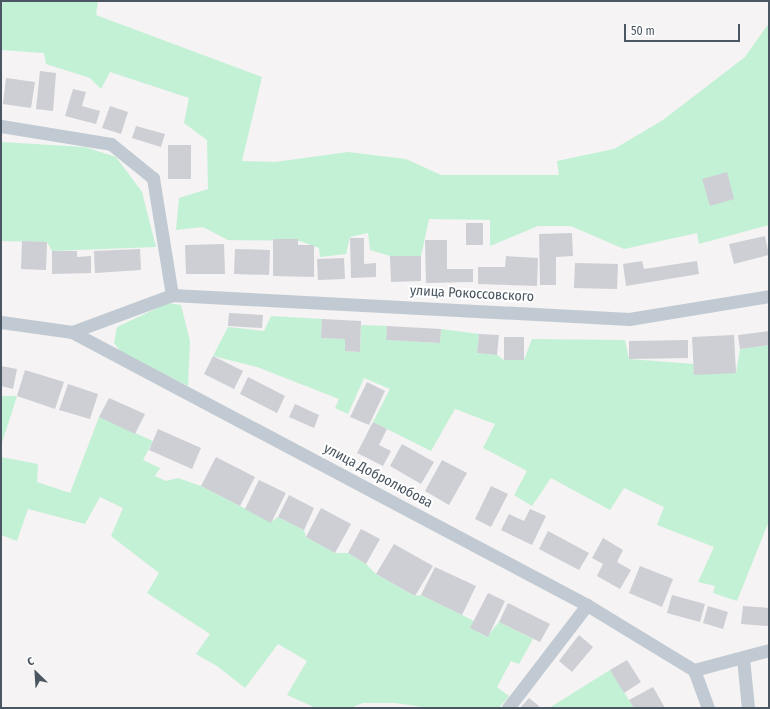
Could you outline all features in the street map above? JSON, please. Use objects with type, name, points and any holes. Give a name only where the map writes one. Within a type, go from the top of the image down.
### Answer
[{"type":"street","points":[[1,126],[111,144],[153,178],[172,295],[72,332]]},
{"type":"street","name":"улица Рокоссовского","points":[[172,295],[629,319],[769,296]]},
{"type":"street","name":"улица Добролюбова","points":[[1,322],[72,332],[587,605],[694,670]]},
{"type":"street","points":[[508,708],[587,605]]},
{"type":"street","points":[[708,708],[694,670],[769,650]]},
{"type":"street","points":[[743,658],[748,708]]},
{"type":"green space","points":[[1,1],[98,1],[96,15],[262,77],[242,161],[275,162],[348,152],[406,159],[441,175],[559,175],[557,161],[614,149],[663,120],[745,57],[769,23],[769,225],[699,244],[697,233],[624,249],[571,226],[538,226],[490,246],[490,220],[429,219],[421,256],[390,256],[370,250],[368,233],[350,237],[346,254],[320,257],[319,248],[300,241],[228,240],[203,227],[176,230],[179,198],[208,189],[207,140],[184,123],[189,98],[110,72],[101,89],[90,78],[46,64],[44,53],[1,50]]},
{"type":"green space","points":[[1,142],[85,147],[116,157],[142,192],[156,247],[52,251],[47,242],[1,241]]},
{"type":"green space","points":[[168,303],[181,305],[190,341],[188,386],[121,352],[114,343],[117,327]]},
{"type":"green space","points":[[271,316],[322,319],[321,338],[345,339],[345,351],[360,352],[361,325],[387,326],[386,340],[440,343],[441,329],[479,334],[477,353],[497,355],[504,360],[524,360],[532,339],[625,340],[629,359],[694,364],[736,373],[740,349],[769,345],[769,521],[737,601],[713,593],[715,586],[698,582],[714,547],[657,525],[664,507],[624,488],[610,510],[551,478],[532,506],[514,495],[527,471],[483,448],[495,424],[455,409],[431,451],[373,422],[390,389],[364,378],[348,414],[335,408],[339,399],[257,367],[213,356],[228,327],[264,331]]},
{"type":"green space","points":[[1,396],[17,396],[1,446]]},
{"type":"green space","points":[[99,417],[153,441],[143,460],[160,468],[155,476],[166,481],[178,478],[201,486],[271,522],[278,517],[304,530],[306,537],[335,553],[348,553],[366,564],[376,574],[415,596],[421,595],[474,621],[471,628],[487,637],[499,622],[533,639],[519,664],[511,661],[497,687],[509,696],[499,708],[430,708],[395,703],[363,703],[350,708],[316,708],[287,695],[307,661],[278,644],[245,688],[217,666],[196,654],[210,634],[147,593],[159,573],[111,536],[123,508],[100,497],[85,524],[28,509],[17,541],[1,535],[1,457],[38,464],[37,482],[70,493]]},
{"type":"green space","points":[[610,670],[634,708],[549,708]]},
{"type":"building","points":[[40,71],[56,73],[53,111],[36,109]]},
{"type":"building","points":[[6,78],[35,82],[31,108],[3,104]]},
{"type":"building","points":[[73,89],[86,92],[82,106],[100,111],[96,124],[65,116]]},
{"type":"building","points":[[110,106],[128,112],[121,134],[102,128]]},
{"type":"building","points":[[136,126],[165,134],[161,147],[132,138]]},
{"type":"building","points":[[168,145],[191,145],[191,179],[168,179]]},
{"type":"building","points":[[727,172],[734,199],[710,206],[702,179]]},
{"type":"building","points":[[466,223],[483,223],[483,245],[466,245]]},
{"type":"building","points":[[572,233],[573,256],[556,257],[556,285],[540,285],[539,234]]},
{"type":"building","points":[[765,236],[769,255],[734,264],[729,244]]},
{"type":"building","points":[[350,238],[364,238],[364,264],[376,263],[376,277],[351,278]]},
{"type":"building","points":[[273,239],[298,239],[298,245],[314,245],[314,277],[273,276]]},
{"type":"building","points":[[425,240],[447,240],[447,269],[473,269],[473,282],[426,283]]},
{"type":"building","points":[[22,241],[47,242],[46,270],[21,269]]},
{"type":"building","points":[[224,244],[225,274],[186,274],[185,245]]},
{"type":"building","points":[[140,249],[141,270],[95,273],[94,251]]},
{"type":"building","points":[[235,249],[270,250],[269,275],[234,274]]},
{"type":"building","points":[[52,251],[77,251],[77,257],[91,256],[91,273],[52,274]]},
{"type":"building","points":[[390,256],[421,256],[421,281],[391,282]]},
{"type":"building","points":[[506,256],[538,258],[537,286],[478,284],[478,267],[505,267]]},
{"type":"building","points":[[344,258],[345,279],[318,280],[317,259]]},
{"type":"building","points":[[642,261],[644,269],[697,261],[699,274],[626,286],[623,264]]},
{"type":"building","points":[[575,263],[618,264],[617,289],[574,288]]},
{"type":"building","points":[[229,313],[263,315],[262,328],[228,326]]},
{"type":"building","points":[[322,319],[361,321],[360,352],[345,351],[345,339],[321,338]]},
{"type":"building","points":[[387,326],[441,329],[440,343],[386,340]]},
{"type":"building","points":[[769,331],[769,345],[740,349],[738,335]]},
{"type":"building","points":[[479,334],[499,335],[497,355],[477,353]]},
{"type":"building","points":[[734,335],[736,373],[694,375],[692,337]]},
{"type":"building","points":[[504,337],[524,337],[524,360],[504,360]]},
{"type":"building","points":[[688,340],[688,358],[629,359],[629,341]]},
{"type":"building","points":[[213,356],[243,371],[234,389],[204,374]]},
{"type":"building","points":[[1,366],[17,369],[13,389],[1,386]]},
{"type":"building","points":[[25,370],[64,382],[55,409],[17,396]]},
{"type":"building","points":[[248,377],[285,396],[277,413],[240,394]]},
{"type":"building","points":[[367,382],[385,391],[369,425],[350,417]]},
{"type":"building","points":[[68,384],[98,394],[90,419],[59,410]]},
{"type":"building","points":[[109,398],[145,414],[135,434],[99,417]]},
{"type":"building","points":[[295,404],[319,415],[314,428],[289,417]]},
{"type":"building","points":[[373,422],[387,429],[379,445],[391,451],[383,466],[357,453]]},
{"type":"building","points":[[158,429],[201,448],[192,469],[149,450]]},
{"type":"building","points":[[402,444],[434,462],[421,484],[390,466]]},
{"type":"building","points":[[216,457],[255,477],[240,506],[201,486]]},
{"type":"building","points":[[442,460],[467,473],[449,505],[425,491]]},
{"type":"building","points":[[259,480],[286,493],[271,523],[245,509]]},
{"type":"building","points":[[491,486],[508,494],[491,527],[475,519]]},
{"type":"building","points":[[289,495],[314,508],[304,530],[278,517]]},
{"type":"building","points":[[321,508],[351,524],[335,553],[306,537]]},
{"type":"building","points":[[530,509],[546,516],[532,545],[501,530],[509,514],[524,521]]},
{"type":"building","points":[[361,529],[380,539],[366,564],[348,553]]},
{"type":"building","points":[[548,531],[589,553],[579,570],[539,549]]},
{"type":"building","points":[[603,538],[623,550],[617,562],[631,570],[620,589],[597,576],[603,564],[592,558]]},
{"type":"building","points":[[394,544],[433,566],[415,596],[376,574]]},
{"type":"building","points":[[640,566],[673,579],[662,607],[629,593]]},
{"type":"building","points":[[435,567],[476,586],[462,615],[421,595]]},
{"type":"building","points":[[488,593],[505,601],[488,637],[470,628]]},
{"type":"building","points":[[672,595],[705,604],[700,622],[667,613]]},
{"type":"building","points":[[508,603],[550,624],[540,642],[499,622]]},
{"type":"building","points":[[708,606],[728,612],[723,629],[703,623]]},
{"type":"building","points":[[743,606],[769,608],[769,626],[741,624]]},
{"type":"building","points":[[579,635],[593,647],[572,672],[559,661]]},
{"type":"building","points":[[627,660],[641,682],[624,693],[610,670]]},
{"type":"building","points":[[653,687],[665,708],[634,708],[629,700]]},
{"type":"building","points":[[529,698],[539,706],[537,708],[520,708]]}]
